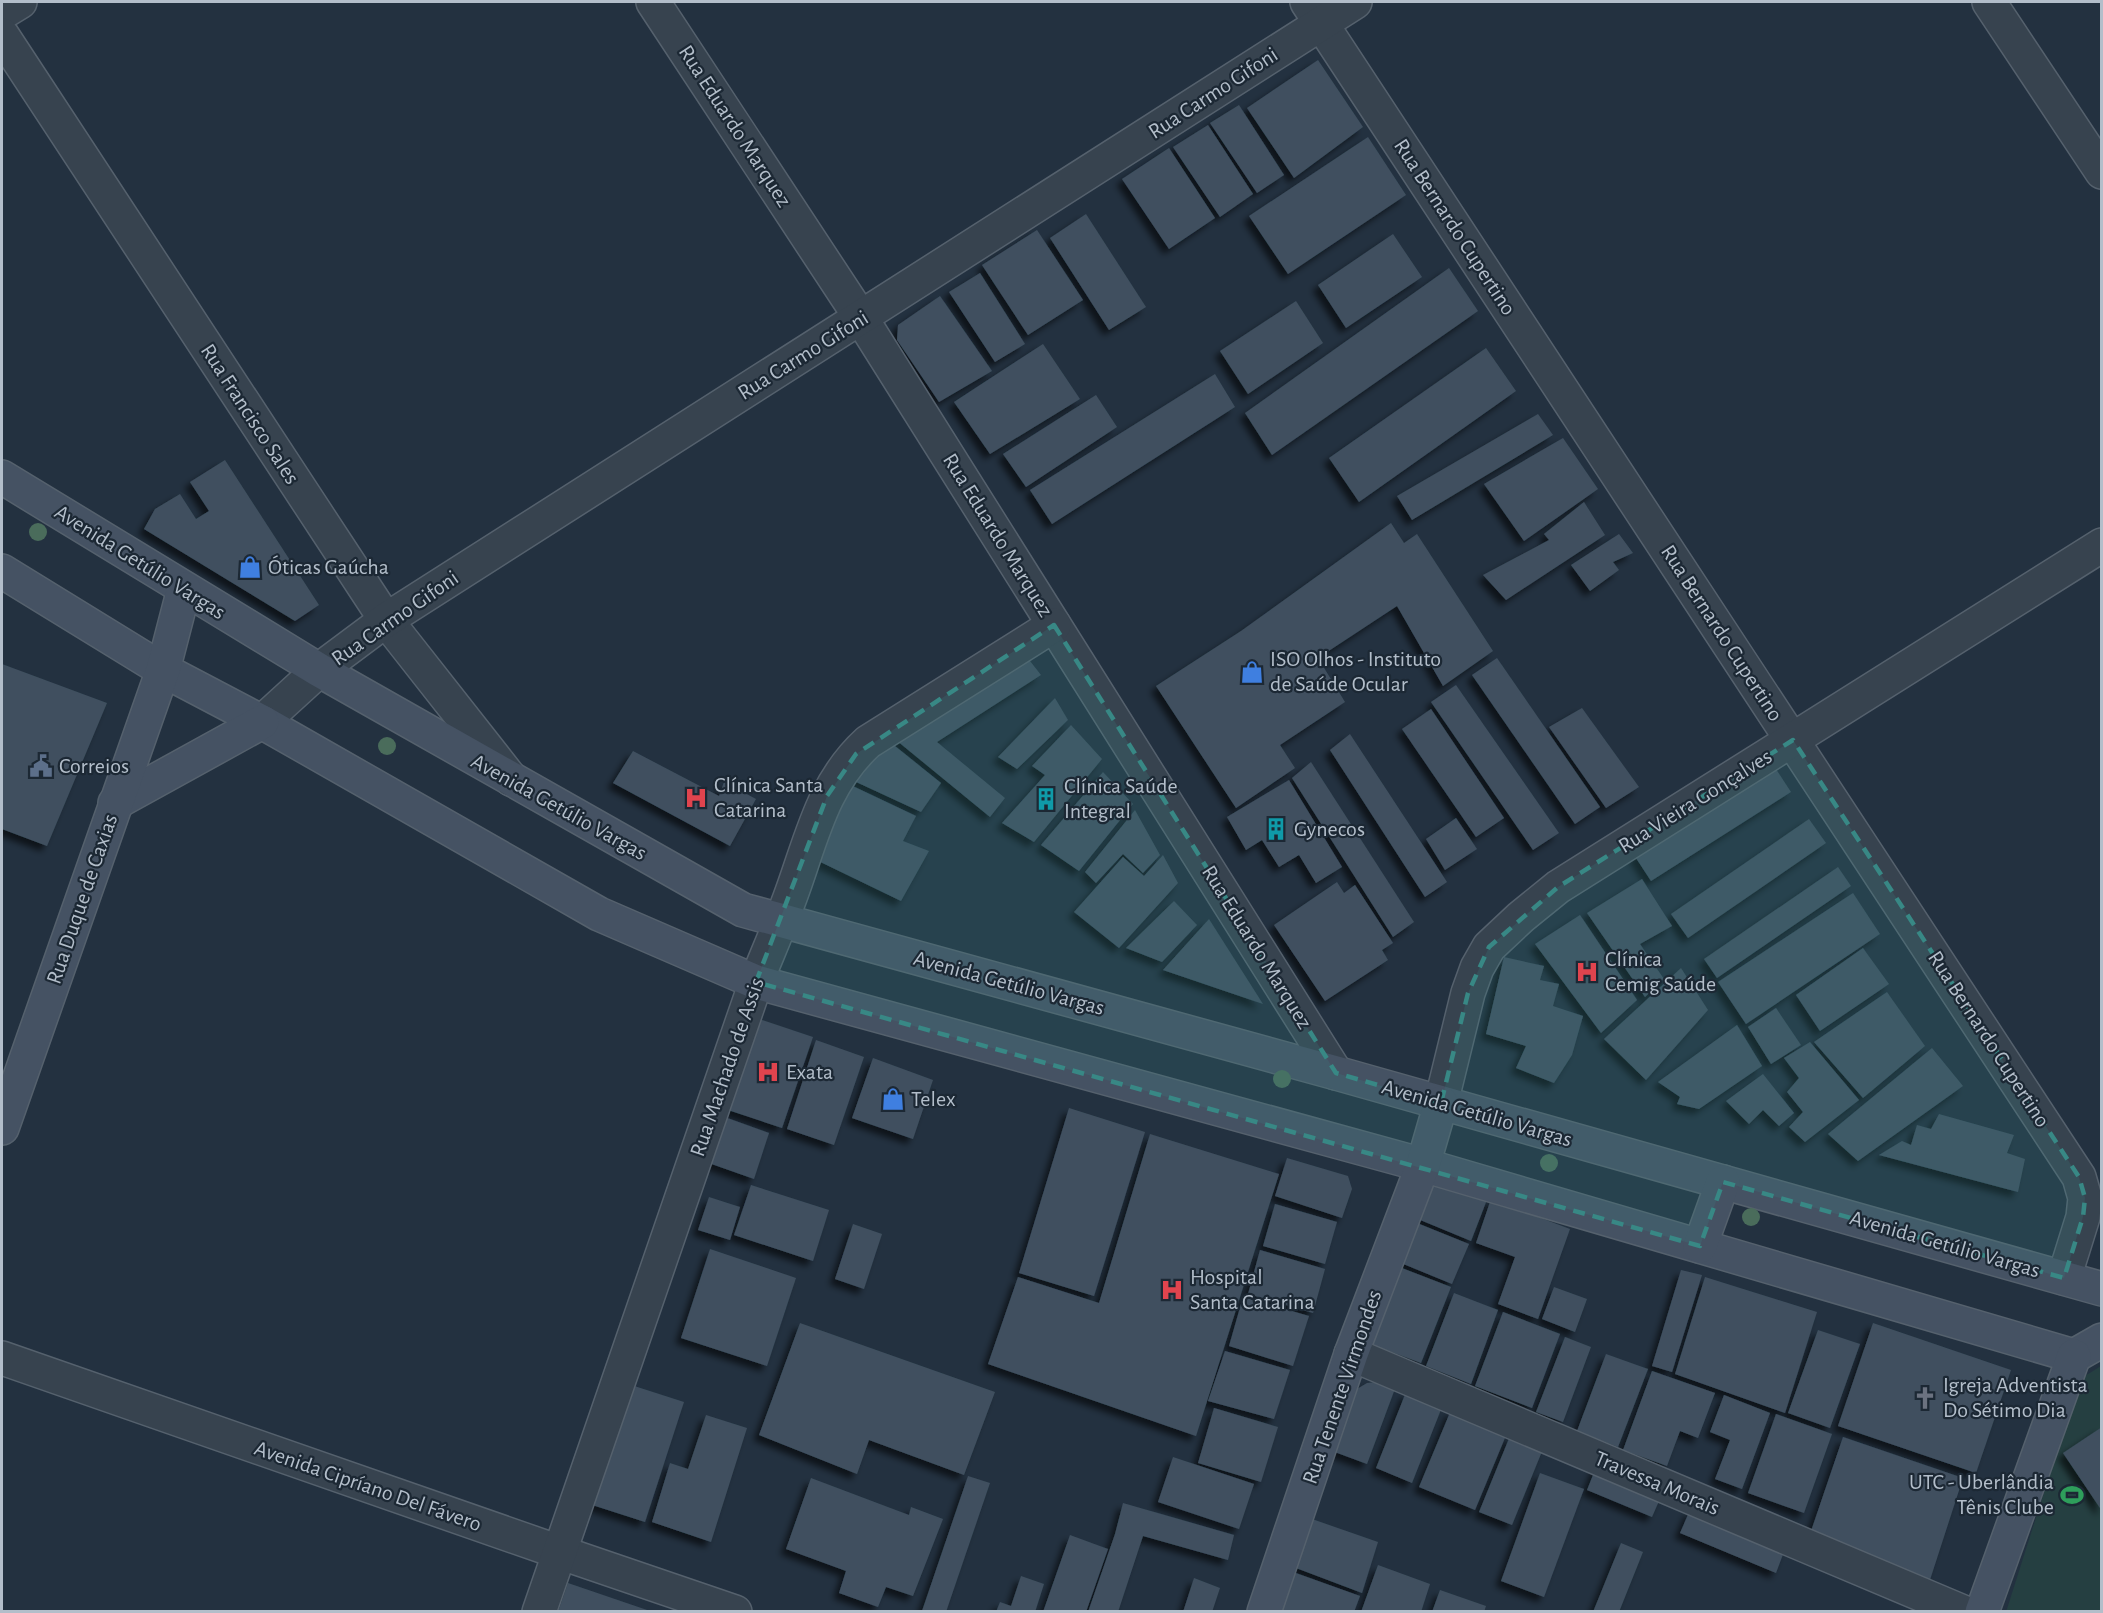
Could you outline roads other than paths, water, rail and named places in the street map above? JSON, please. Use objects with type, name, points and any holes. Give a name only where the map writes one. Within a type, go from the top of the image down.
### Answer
[{"type":"street","points":[[2,13],[20,2]]},
{"type":"street","name":"Rua Eduardo Marquez","points":[[653,2],[861,318],[1336,1073]]},
{"type":"street","name":"Rua Carmo Gifoni","points":[[262,722],[319,670],[386,620],[861,318],[1314,13],[1355,2]]},
{"type":"street","points":[[1989,2],[2102,172]]},
{"type":"street","name":"Rua Bernardo Cupertino","points":[[1314,13],[2079,1177],[2085,1198],[2083,1217],[2064,1278]]},
{"type":"street","name":"Rua Francisco Sales","points":[[2,35],[386,620],[513,782]]},
{"type":"street","name":"Avenida Getúlio Vargas","points":[[2,477],[319,670],[513,782],[743,910],[1336,1073],[2102,1288]]},
{"type":"street","name":"Rua Vieira Gonçalves","points":[[1423,1165],[1468,993],[1477,968],[1489,947],[1521,917],[1558,886],[2102,545]]},
{"type":"street","points":[[2,571],[163,670],[262,722],[599,914],[756,982],[1423,1165],[1700,1246],[2088,1348],[1982,1611]]},
{"type":"street","name":"Rua Duque de Caxias","points":[[2,1128],[163,670],[184,589]]},
{"type":"street","name":"Rua Machado de Assis","points":[[539,1611],[756,982],[782,921],[827,796],[856,754],[868,742],[1054,625]]},
{"type":"street","points":[[116,803],[262,722]]},
{"type":"street","name":"Rua Tenente Virmondes","points":[[1264,1611],[1351,1354],[1423,1165]]},
{"type":"street","points":[[1700,1246],[1723,1182]]},
{"type":"street","name":"Travessa Morais","points":[[1351,1354],[1963,1611]]},
{"type":"street","name":"Avenida Cipríano Del Fávero","points":[[2,1358],[735,1611]]},
{"type":"place","name":"Óticas Gaúcha","points":[[250,567]]},
{"type":"place","name":"ISO Olhos - Instituto de Saúde Ocular","points":[[1252,672]]},
{"type":"place","name":"Correios","points":[[41,766]]},
{"type":"place","name":"Clínica Santa Catarina","points":[[696,798]]},
{"type":"place","name":"Clínica Saúde Integral","points":[[1046,799]]},
{"type":"place","name":"Gynecos","points":[[1276,829]]},
{"type":"place","name":"Clínica Cemig Saúde","points":[[1587,972]]},
{"type":"place","name":"Exata","points":[[768,1072]]},
{"type":"place","name":"Telex","points":[[893,1099]]},
{"type":"place","name":"Hospital Santa Catarina","points":[[1172,1290]]},
{"type":"place","name":"Igreja Adventista Do Sétimo Dia","points":[[1925,1398]]},
{"type":"place","name":"UTC - Uberlândia Tênis Clube","points":[[2072,1495]]}]
